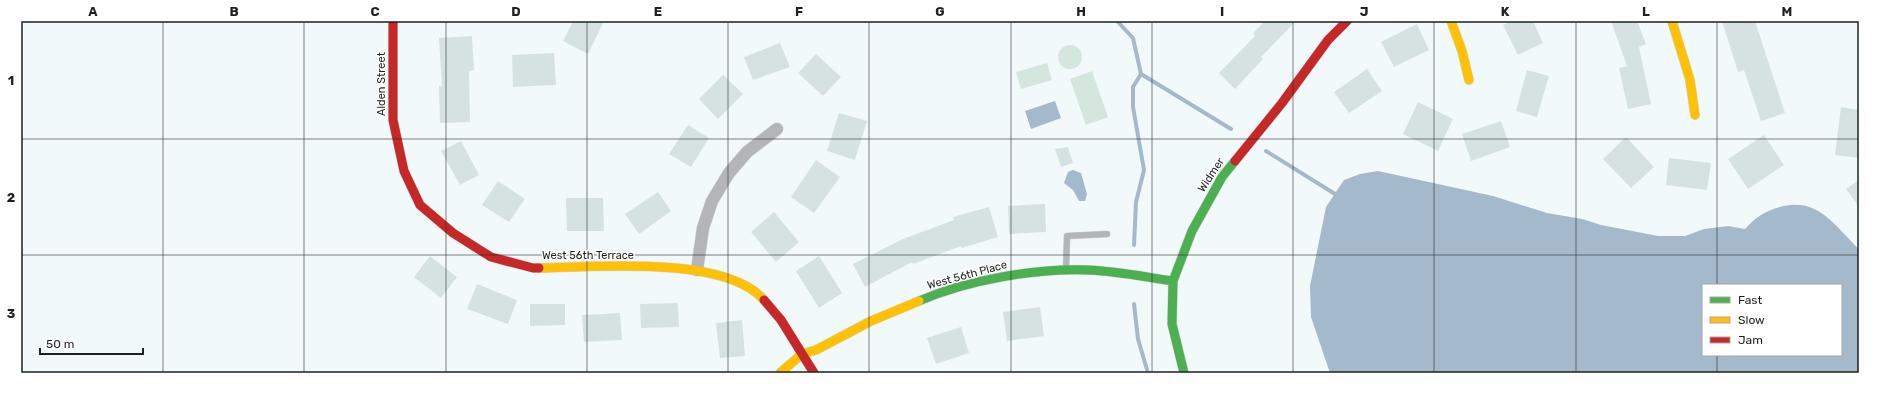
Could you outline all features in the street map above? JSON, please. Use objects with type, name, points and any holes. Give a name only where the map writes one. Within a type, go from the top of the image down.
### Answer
[{"type":"street","name":"Alden Street","points":[[392,21],[393,120],[398,146]]},
{"type":"street","name":"Widmer","points":[[1184,373],[1172,324],[1173,281],[1192,231],[1222,177],[1282,103],[1328,40],[1347,21]]},
{"type":"street","points":[[1451,21],[1462,51],[1469,80]]},
{"type":"street","points":[[1672,21],[1690,80],[1695,115]]},
{"type":"street","points":[[697,270],[703,228],[712,201],[729,173],[747,152],[777,129]]},
{"type":"street","name":"West 56th Terrace","points":[[398,146],[404,171],[420,205],[453,233],[491,256],[533,268],[647,267],[697,270],[724,276],[758,293],[781,320],[814,373]]},
{"type":"street","name":"West 56th Place","points":[[802,354],[816,350],[871,321],[927,297],[994,278],[1022,273],[1066,271],[1113,272],[1173,281]]},
{"type":"street","points":[[780,373],[802,354]]},
{"type":"lane","points":[[1066,271],[1068,236],[1107,234]]},
{"type":"shaded area","points":[[1070,45],[1079,48],[1082,57],[1079,66],[1070,69],[1061,66],[1058,57],[1061,48]]},
{"type":"shaded area","points":[[1047,63],[1052,80],[1021,89],[1016,72]]},
{"type":"shaded area","points":[[1092,71],[1108,117],[1086,125],[1070,79]]},
{"type":"water","points":[[1055,101],[1061,118],[1031,129],[1025,111]]},
{"type":"water","points":[[1073,170],[1081,173],[1087,194],[1085,201],[1079,201],[1073,190],[1064,183],[1068,172]]},
{"type":"water","points":[[1378,171],[1493,196],[1547,213],[1582,219],[1601,225],[1658,236],[1685,236],[1704,229],[1728,226],[1745,229],[1758,217],[1772,209],[1784,206],[1807,206],[1826,216],[1859,249],[1859,373],[1330,373],[1311,317],[1310,286],[1326,207],[1344,180],[1360,174]]},
{"type":"building","points":[[573,21],[604,21],[588,54],[563,41]]},
{"type":"building","points":[[1265,21],[1296,21],[1261,57],[1263,59],[1235,89],[1219,73],[1255,36],[1253,33]]},
{"type":"building","points":[[1512,21],[1533,21],[1543,43],[1518,55],[1503,25]]},
{"type":"building","points":[[1611,21],[1637,21],[1646,44],[1639,47],[1651,104],[1628,109],[1619,68],[1627,66]]},
{"type":"building","points":[[1722,21],[1755,21],[1785,113],[1761,121],[1744,70],[1738,72]]},
{"type":"building","points":[[1417,24],[1429,50],[1394,67],[1381,42]]},
{"type":"building","points":[[472,36],[474,70],[469,71],[470,122],[440,123],[439,86],[442,86],[439,38]]},
{"type":"building","points":[[780,43],[790,67],[753,80],[744,57]]},
{"type":"building","points":[[554,53],[556,85],[513,87],[512,55]]},
{"type":"building","points":[[816,54],[841,77],[823,96],[798,73]]},
{"type":"building","points":[[1367,69],[1382,91],[1349,113],[1334,92]]},
{"type":"building","points":[[1527,70],[1549,76],[1537,117],[1516,111]]},
{"type":"building","points":[[723,75],[743,94],[718,119],[699,99]]},
{"type":"building","points":[[1418,102],[1453,119],[1438,151],[1403,134]]},
{"type":"building","points":[[1841,107],[1859,110],[1859,158],[1835,155]]},
{"type":"building","points":[[839,113],[867,121],[855,160],[827,151]]},
{"type":"building","points":[[1501,121],[1510,147],[1471,161],[1462,134]]},
{"type":"building","points":[[688,125],[709,138],[691,167],[669,154]]},
{"type":"building","points":[[1764,135],[1784,165],[1748,189],[1728,159]]},
{"type":"building","points":[[1626,137],[1654,167],[1631,188],[1603,159]]},
{"type":"building","points":[[461,141],[479,175],[460,185],[441,151]]},
{"type":"building","points":[[1068,147],[1073,163],[1061,167],[1055,149]]},
{"type":"building","points":[[1669,158],[1711,163],[1707,190],[1666,185]]},
{"type":"building","points":[[816,160],[840,177],[814,213],[791,197]]},
{"type":"building","points":[[1859,180],[1859,207],[1846,189]]},
{"type":"building","points":[[498,181],[525,199],[509,222],[482,205]]},
{"type":"building","points":[[658,192],[671,211],[639,234],[625,214]]},
{"type":"building","points":[[566,198],[603,198],[604,231],[567,231]]},
{"type":"building","points":[[1045,204],[1046,232],[1009,234],[1008,206]]},
{"type":"building","points":[[989,207],[998,237],[962,248],[961,246],[913,264],[912,262],[865,287],[853,264],[903,239],[954,220],[953,217]]},
{"type":"building","points":[[774,212],[799,242],[776,262],[751,232]]},
{"type":"building","points":[[430,256],[457,277],[441,298],[414,277]]},
{"type":"building","points":[[819,256],[842,293],[819,308],[796,271]]},
{"type":"building","points":[[477,284],[517,300],[508,324],[467,309]]},
{"type":"building","points":[[678,303],[679,327],[641,328],[640,304]]},
{"type":"building","points":[[530,304],[565,304],[565,325],[530,326]]},
{"type":"building","points":[[1040,307],[1044,336],[1007,341],[1003,312]]},
{"type":"building","points":[[620,313],[622,340],[584,342],[582,315]]},
{"type":"building","points":[[742,320],[745,356],[720,358],[716,323]]},
{"type":"building","points":[[961,327],[969,353],[936,364],[927,338]]},
{"type":"waterway","points":[[1117,21],[1133,38],[1141,74],[1231,129]]},
{"type":"waterway","points":[[1134,245],[1136,202],[1144,170],[1133,107],[1133,87],[1141,74]]},
{"type":"waterway","points":[[1266,151],[1335,194]]},
{"type":"waterway","points":[[1134,304],[1138,339],[1148,373]]},
{"type":"traffic: fast","points":[[1184,373],[1172,324],[1173,281],[1192,231],[1222,177],[1235,161]]},
{"type":"traffic: fast","points":[[919,301],[980,281],[1024,273],[1046,271],[1088,270],[1173,281]]},
{"type":"traffic: slow","points":[[1451,21],[1462,51],[1469,80]]},
{"type":"traffic: slow","points":[[1672,21],[1690,80],[1695,115]]},
{"type":"traffic: slow","points":[[539,268],[625,266],[690,270],[720,276],[745,286],[764,300]]},
{"type":"traffic: slow","points":[[780,373],[802,354],[816,350],[871,321],[919,301]]},
{"type":"traffic: jam","points":[[393,21],[393,120],[404,171],[420,205],[453,233],[491,257],[533,268],[539,268]]},
{"type":"traffic: jam","points":[[1235,161],[1282,103],[1328,40],[1347,21]]},
{"type":"traffic: jam","points":[[764,300],[781,320],[814,373]]}]
